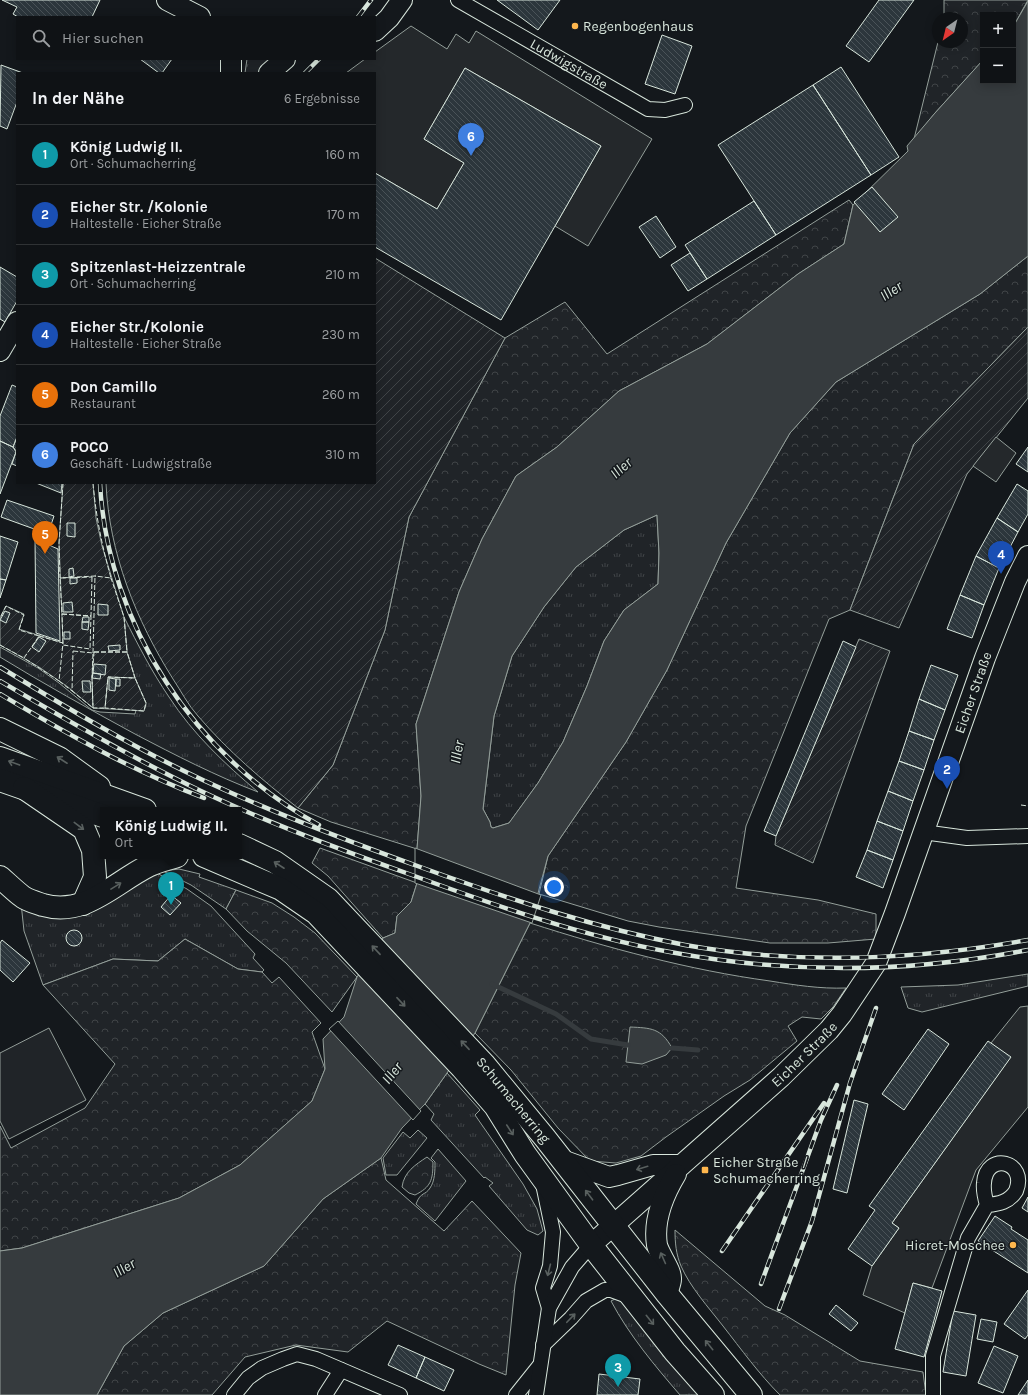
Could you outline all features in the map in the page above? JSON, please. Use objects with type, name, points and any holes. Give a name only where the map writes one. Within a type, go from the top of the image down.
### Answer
[{"type":"main road","points":[[0,729],[59,758],[109,807]]},
{"type":"main road","points":[[0,758],[108,807]]},
{"type":"main road","points":[[0,780],[24,788],[106,807]]},
{"type":"main road","points":[[24,788],[84,829],[93,850],[95,877],[83,904]]},
{"type":"main road","name":"Schumacherring","points":[[242,846],[275,862],[328,899],[484,1064],[545,1138],[667,1294],[751,1395]]},
{"type":"main road","points":[[0,877],[24,897],[51,907],[67,908],[83,904],[101,895],[149,865],[168,859]]},
{"type":"main road","name":"Schumacherring","points":[[212,859],[281,889],[316,913],[462,1068],[494,1106],[525,1154],[591,1245],[675,1352],[713,1395]]},
{"type":"street","points":[[167,0],[198,16]]},
{"type":"street","points":[[376,30],[389,18],[402,0]]},
{"type":"street","name":"Ludwigstraße","points":[[458,0],[648,109],[665,110],[685,105]]},
{"type":"street","points":[[231,60],[232,72]]},
{"type":"street","points":[[270,72],[284,60]]},
{"type":"street","points":[[0,352],[9,329]]},
{"type":"street","name":"Eicher Straße","points":[[591,1245],[782,1077],[829,1030],[842,1014],[876,963],[985,658],[1015,582],[1028,556]]},
{"type":"street","points":[[923,832],[967,838],[1028,836]]},
{"type":"street","points":[[562,1160],[609,1177],[652,1165],[681,1165]]},
{"type":"street","points":[[667,1294],[672,1278],[658,1246],[657,1229],[661,1208],[668,1187],[681,1165]]},
{"type":"street","points":[[542,1178],[553,1232],[550,1266],[543,1288],[549,1308]]},
{"type":"street","points":[[933,1395],[933,1356],[968,1238],[987,1205]]},
{"type":"street","points":[[536,1395],[549,1308],[572,1267],[591,1245]]},
{"type":"street","points":[[543,1345],[586,1301],[605,1290],[611,1290],[632,1298]]},
{"type":"street","points":[[234,1395],[248,1378],[262,1368],[297,1354],[316,1359],[400,1395]]},
{"type":"street","points":[[516,1395],[540,1364]]},
{"type":"street","points":[[325,1395],[341,1370]]},
{"type":"green space","points":[[944,0],[1028,0],[1016,22],[1016,12],[980,12],[980,63],[935,113],[914,139],[937,48],[968,48],[968,12],[944,12]]},
{"type":"green space","points":[[247,60],[279,60],[264,72],[245,72]]},
{"type":"green space","points":[[849,200],[853,205],[844,244],[798,274],[707,344],[619,391],[557,447],[516,476],[482,539],[459,592],[416,724],[421,796],[417,849],[331,822],[298,808],[333,765],[385,630],[409,517],[505,338],[565,302],[607,354]]},
{"type":"green space","points":[[1028,256],[1028,327],[914,444],[850,610],[829,619],[746,826],[736,888],[818,900],[876,914],[876,939],[828,943],[770,943],[628,921],[539,894],[548,856],[626,742],[667,670],[726,543],[790,433],[836,382],[980,294]]},
{"type":"green space","points":[[376,259],[505,338],[409,517],[385,630],[333,765],[298,808],[246,765],[209,729],[191,707],[173,679],[136,610],[119,560],[108,509],[106,484],[376,484]]},
{"type":"green space","points":[[1028,327],[1028,398],[967,474],[899,628],[850,610],[914,444]]},
{"type":"green space","points":[[63,484],[93,484],[96,518],[102,546],[124,617],[127,652],[135,678],[146,703],[144,711],[93,708],[68,687],[39,667],[0,645],[0,618],[6,606],[24,614],[19,629],[63,643],[59,543]]},
{"type":"green space","points":[[657,515],[659,553],[658,584],[624,610],[604,641],[563,742],[538,783],[509,823],[493,828],[491,827],[483,809],[494,716],[512,656],[544,607],[576,567],[624,530]]},
{"type":"green space","points":[[124,617],[151,668],[178,711],[210,748],[258,792],[180,757],[92,710],[100,712],[135,714],[136,710],[144,711],[146,703],[135,678],[127,652]]},
{"type":"green space","points":[[859,639],[890,651],[813,863],[775,845],[776,836]]},
{"type":"green space","points":[[0,647],[38,668],[92,710],[0,657]]},
{"type":"green space","points":[[320,848],[417,883],[411,902],[397,916],[395,933],[383,938],[328,876],[312,863]]},
{"type":"green space","points":[[179,869],[200,874],[199,877],[236,890],[226,909],[191,885],[163,871]]},
{"type":"green space","points":[[153,871],[187,889],[211,906],[255,954],[253,958],[264,970],[262,972],[238,969],[185,939],[158,961],[113,959],[43,985],[24,931],[21,903],[35,909]]},
{"type":"green space","points":[[236,890],[272,903],[294,917],[315,933],[357,977],[332,1012],[286,963],[247,931],[226,909]]},
{"type":"green space","points":[[530,923],[589,941],[709,971],[798,985],[846,988],[833,1007],[821,1019],[802,1017],[788,1026],[797,1041],[750,1080],[724,1096],[641,1156],[616,1163],[590,1161],[558,1128],[511,1070],[475,1033]]},
{"type":"green space","points":[[185,939],[238,969],[262,972],[272,983],[279,977],[321,1023],[312,1032],[325,1069],[312,1101],[240,1165],[179,1198],[22,1248],[0,1251],[0,1126],[11,1148],[85,1108],[115,1064],[43,985],[113,959],[158,961]]},
{"type":"green space","points":[[1028,974],[1028,986],[922,1012],[908,1008],[901,987],[958,985]]},
{"type":"green space","points":[[49,1028],[86,1100],[9,1139],[0,1121],[0,1053]]},
{"type":"green space","points":[[447,1073],[480,1110],[475,1115],[523,1184],[537,1209],[543,1231],[538,1235],[527,1230],[489,1186],[493,1183],[485,1177],[484,1178],[431,1120],[434,1114],[425,1104]]},
{"type":"green space","points":[[418,1130],[427,1138],[397,1175],[386,1175],[383,1158],[403,1132],[410,1138]]},
{"type":"green space","points":[[438,1149],[466,1181],[435,1221],[416,1204],[421,1195],[432,1185],[435,1162],[431,1158]]},
{"type":"green space","points":[[427,1157],[433,1162],[432,1178],[428,1186],[415,1195],[409,1193],[402,1187],[405,1177],[414,1166]]},
{"type":"green space","points":[[381,1158],[386,1180],[444,1231],[472,1201],[521,1253],[515,1285],[506,1375],[387,1321],[348,1352],[296,1345],[245,1357],[212,1395],[97,1395],[124,1346],[163,1313],[264,1266],[323,1199]]},
{"type":"green space","points":[[675,1230],[765,1306],[785,1315],[860,1361],[923,1372],[926,1395],[780,1395],[750,1361],[689,1282],[678,1257]]},
{"type":"green space","points":[[617,1298],[626,1302],[704,1395],[680,1395],[634,1338],[618,1314],[611,1301]]},
{"type":"shaded area","points":[[411,26],[447,49],[456,34],[469,43],[476,31],[652,139],[588,246],[555,226],[601,146],[465,68],[424,139],[464,163],[437,209],[376,174],[376,72],[347,72],[364,60],[376,60],[376,51]]},
{"type":"shaded area","points":[[996,437],[1016,453],[996,482],[973,466]]},
{"type":"shaded area","points":[[1028,1006],[1028,1107],[976,1170],[932,1288],[913,1283],[905,1313],[863,1295],[872,1266],[899,1228],[892,1223],[1010,1058],[991,1043],[1020,1007]]},
{"type":"water","name":"Iller","points":[[1028,1],[1028,256],[980,294],[836,382],[790,433],[726,543],[667,670],[626,742],[548,856],[530,923],[475,1033],[425,1104],[402,1128],[381,1158],[323,1199],[264,1266],[163,1313],[124,1346],[97,1395],[0,1395],[0,1251],[22,1248],[179,1198],[240,1165],[312,1101],[325,1069],[323,1039],[344,1017],[357,977],[383,938],[395,933],[397,916],[411,902],[417,883],[417,849],[421,796],[416,724],[459,592],[482,539],[516,476],[557,447],[619,391],[707,344],[798,274],[844,244],[853,205],[908,151],[907,146],[980,63],[980,84],[1016,84],[1016,22]],"holes":[[[657,515],[659,553],[658,584],[624,610],[604,641],[563,742],[538,783],[509,823],[493,828],[491,827],[483,809],[494,716],[512,656],[544,607],[576,567],[624,530]]]},
{"type":"water","points":[[630,1027],[655,1030],[664,1036],[672,1048],[666,1055],[642,1064],[626,1062]]},
{"type":"pier","points":[[415,848],[541,895],[532,923],[415,883]]},
{"type":"pier","points":[[338,1021],[421,1111],[413,1120],[329,1029]]},
{"type":"building","points":[[2,0],[100,0],[92,16],[16,16],[13,14],[17,7]]},
{"type":"building","points":[[497,0],[560,0],[538,30]]},
{"type":"building","points":[[879,0],[914,0],[869,62],[846,46]]},
{"type":"building","points":[[662,35],[692,46],[675,94],[645,84]]},
{"type":"building","points":[[141,60],[171,60],[163,72],[158,72]]},
{"type":"building","points":[[1,65],[20,72],[16,72],[16,105],[7,129],[0,126]]},
{"type":"building","points":[[841,67],[899,157],[871,175],[813,85]]},
{"type":"building","points":[[465,68],[601,146],[501,320],[376,248],[376,174],[437,209],[464,163],[424,139]]},
{"type":"building","points":[[813,85],[871,175],[776,235],[718,145]]},
{"type":"building","points":[[872,187],[898,217],[880,232],[854,202]]},
{"type":"building","points":[[754,201],[776,235],[707,279],[685,245]]},
{"type":"building","points":[[656,216],[676,247],[660,258],[639,227]]},
{"type":"building","points":[[690,253],[707,279],[688,291],[671,265]]},
{"type":"building","points":[[0,267],[16,276],[16,303],[5,322],[0,319]]},
{"type":"building","points":[[12,385],[16,387],[16,440],[13,447],[0,441],[0,416]]},
{"type":"building","points":[[16,440],[16,451],[13,447]]},
{"type":"building","points":[[0,441],[13,447],[16,452],[0,494]]},
{"type":"building","points":[[1028,447],[1028,472],[1016,464]]},
{"type":"building","points":[[16,452],[16,466],[12,464]]},
{"type":"building","points":[[38,484],[62,484],[61,493]]},
{"type":"building","points":[[1017,484],[1028,491],[1028,514],[1018,532],[997,518]]},
{"type":"building","points":[[7,500],[54,516],[48,534],[1,517]]},
{"type":"building","points":[[997,518],[1018,532],[999,568],[976,556]]},
{"type":"building","points":[[67,523],[75,523],[75,537],[67,536]]},
{"type":"building","points":[[0,536],[18,542],[6,580],[0,579]]},
{"type":"building","points":[[35,539],[58,549],[60,641],[36,633]]},
{"type":"building","points":[[976,556],[999,568],[984,605],[960,595]]},
{"type":"building","points":[[73,568],[74,576],[69,577],[69,569]]},
{"type":"building","points":[[70,578],[77,578],[77,583],[70,584]]},
{"type":"building","points":[[0,579],[6,580],[0,598]]},
{"type":"building","points":[[960,595],[984,605],[972,638],[947,629]]},
{"type":"building","points":[[72,602],[73,612],[63,612],[63,603]]},
{"type":"building","points":[[98,604],[108,605],[108,615],[98,615]]},
{"type":"building","points":[[5,611],[10,613],[6,623],[0,620]]},
{"type":"building","points":[[83,617],[89,617],[89,622],[82,622]]},
{"type":"building","points":[[82,622],[89,622],[88,630],[82,629]]},
{"type":"building","points":[[64,632],[70,632],[70,639],[64,639]]},
{"type":"building","points":[[39,637],[46,641],[39,652],[32,647]]},
{"type":"building","points":[[843,641],[856,647],[776,836],[764,831]]},
{"type":"building","points":[[120,645],[120,650],[109,651],[108,646]]},
{"type":"building","points":[[94,664],[106,665],[105,675],[93,673]]},
{"type":"building","points":[[931,665],[958,675],[945,710],[919,699]]},
{"type":"building","points":[[93,673],[101,674],[100,679],[92,678]]},
{"type":"building","points":[[109,678],[116,679],[115,691],[109,690]]},
{"type":"building","points":[[116,679],[120,679],[120,686],[116,686]]},
{"type":"building","points":[[82,681],[90,681],[91,692],[83,692]]},
{"type":"building","points":[[919,699],[945,710],[934,740],[909,731]]},
{"type":"building","points":[[909,731],[934,740],[924,770],[899,761]]},
{"type":"building","points":[[899,761],[924,770],[913,801],[888,791]]},
{"type":"building","points":[[888,791],[913,801],[903,831],[877,821]]},
{"type":"building","points":[[877,821],[903,831],[893,860],[867,850]]},
{"type":"building","points":[[867,850],[893,860],[883,888],[856,877]]},
{"type":"building","points":[[171,895],[181,903],[170,915],[161,907]]},
{"type":"building","points":[[71,930],[77,930],[82,935],[80,944],[77,946],[71,946],[66,941],[66,935]]},
{"type":"building","points":[[2,940],[30,963],[13,982],[0,970],[0,943]]},
{"type":"building","points":[[928,1029],[949,1044],[904,1110],[882,1094]]},
{"type":"building","points":[[988,1041],[1011,1057],[892,1223],[899,1228],[872,1266],[848,1249],[875,1210],[869,1206]]},
{"type":"building","points":[[854,1100],[868,1104],[847,1193],[833,1189]]},
{"type":"building","points":[[1028,1197],[1028,1212],[1022,1208]]},
{"type":"building","points":[[995,1216],[1028,1240],[1028,1273],[978,1241]]},
{"type":"building","points":[[913,1283],[942,1291],[924,1357],[895,1349]]},
{"type":"building","points":[[1028,1290],[1028,1335],[1025,1339],[1004,1324]]},
{"type":"building","points":[[836,1305],[858,1323],[851,1331],[829,1314]]},
{"type":"building","points":[[953,1311],[976,1315],[966,1376],[943,1372]]},
{"type":"building","points":[[981,1319],[997,1322],[993,1342],[977,1339]]},
{"type":"building","points":[[398,1345],[425,1357],[416,1378],[388,1365]]},
{"type":"building","points":[[994,1346],[1018,1356],[1003,1393],[978,1383]]},
{"type":"building","points":[[425,1357],[454,1370],[444,1391],[416,1378]]},
{"type":"building","points":[[599,1374],[640,1379],[638,1395],[597,1395]]},
{"type":"building","points":[[1028,1380],[1028,1395],[1018,1395]]},
{"type":"waterway","points":[[492,984],[556,1014],[591,1039],[628,1045]]},
{"type":"waterway","points":[[672,1048],[698,1050]]},
{"type":"railway","points":[[359,16],[371,0]]},
{"type":"railway","points":[[306,72],[318,60]]},
{"type":"railway","points":[[100,484],[106,535],[120,586],[140,636],[166,682],[198,725],[234,763],[275,797],[319,825]]},
{"type":"railway","points":[[0,667],[152,755],[259,805],[341,838],[455,880],[520,902],[619,930],[685,945],[728,951],[814,957],[857,958],[900,956],[986,947],[1028,940]]},
{"type":"railway","points":[[0,681],[124,752],[201,791],[236,807]]},
{"type":"railway","points":[[0,694],[49,723],[125,764],[204,798]]},
{"type":"railway","points":[[242,809],[330,845],[538,919],[604,937],[670,952],[759,964],[849,968],[894,967],[939,963],[984,958],[1028,950]]},
{"type":"railway","points":[[779,1309],[812,1221],[850,1083],[876,1008]]},
{"type":"railway","points":[[761,1284],[821,1120],[837,1085]]},
{"type":"railway","points":[[722,1251],[824,1103]]},
{"type":"fence","points":[[63,484],[59,543],[60,578],[95,576],[111,578],[100,531],[93,484]]},
{"type":"fence","points":[[93,653],[96,576]]},
{"type":"fence","points":[[92,577],[91,616],[62,614],[60,578],[92,577]]},
{"type":"fence","points":[[94,652],[127,652],[124,617],[111,578],[109,578]]},
{"type":"fence","points":[[1,616],[6,606],[24,615],[19,630],[39,636]]},
{"type":"fence","points":[[62,614],[91,616],[90,649],[63,645],[62,614]]},
{"type":"fence","points":[[39,636],[63,643],[59,681],[24,658],[39,636]]},
{"type":"fence","points":[[0,645],[24,658]]},
{"type":"fence","points":[[73,651],[93,653],[93,708],[72,691],[73,651]]},
{"type":"fence","points":[[94,652],[127,652],[135,678],[108,677],[105,708],[93,708],[92,678],[94,652]]},
{"type":"fence","points":[[108,677],[135,678],[146,703],[144,711],[105,708],[108,677]]},
{"type":"fence","points":[[59,681],[72,691]]},
{"type":"fence","points":[[1021,805],[1028,806]]},
{"type":"place","name":"Regenbogenhaus","points":[[575,26]]},
{"type":"place","name":"POCO","points":[[471,156]]},
{"type":"place","name":"Don Camillo","points":[[45,554]]},
{"type":"place","name":"Eicher Str./Kolonie","points":[[1001,574]]},
{"type":"place","name":"Eicher Str. /Kolonie","points":[[947,789]]},
{"type":"place","name":"König Ludwig II.","points":[[171,905]]},
{"type":"place","name":"Eicher Straße / Schumacherring","points":[[705,1170]]},
{"type":"place","name":"Hicret-Moschee","points":[[1013,1245]]},
{"type":"place","name":"Spitzenlast-Heizzentrale","points":[[618,1387]]}]
